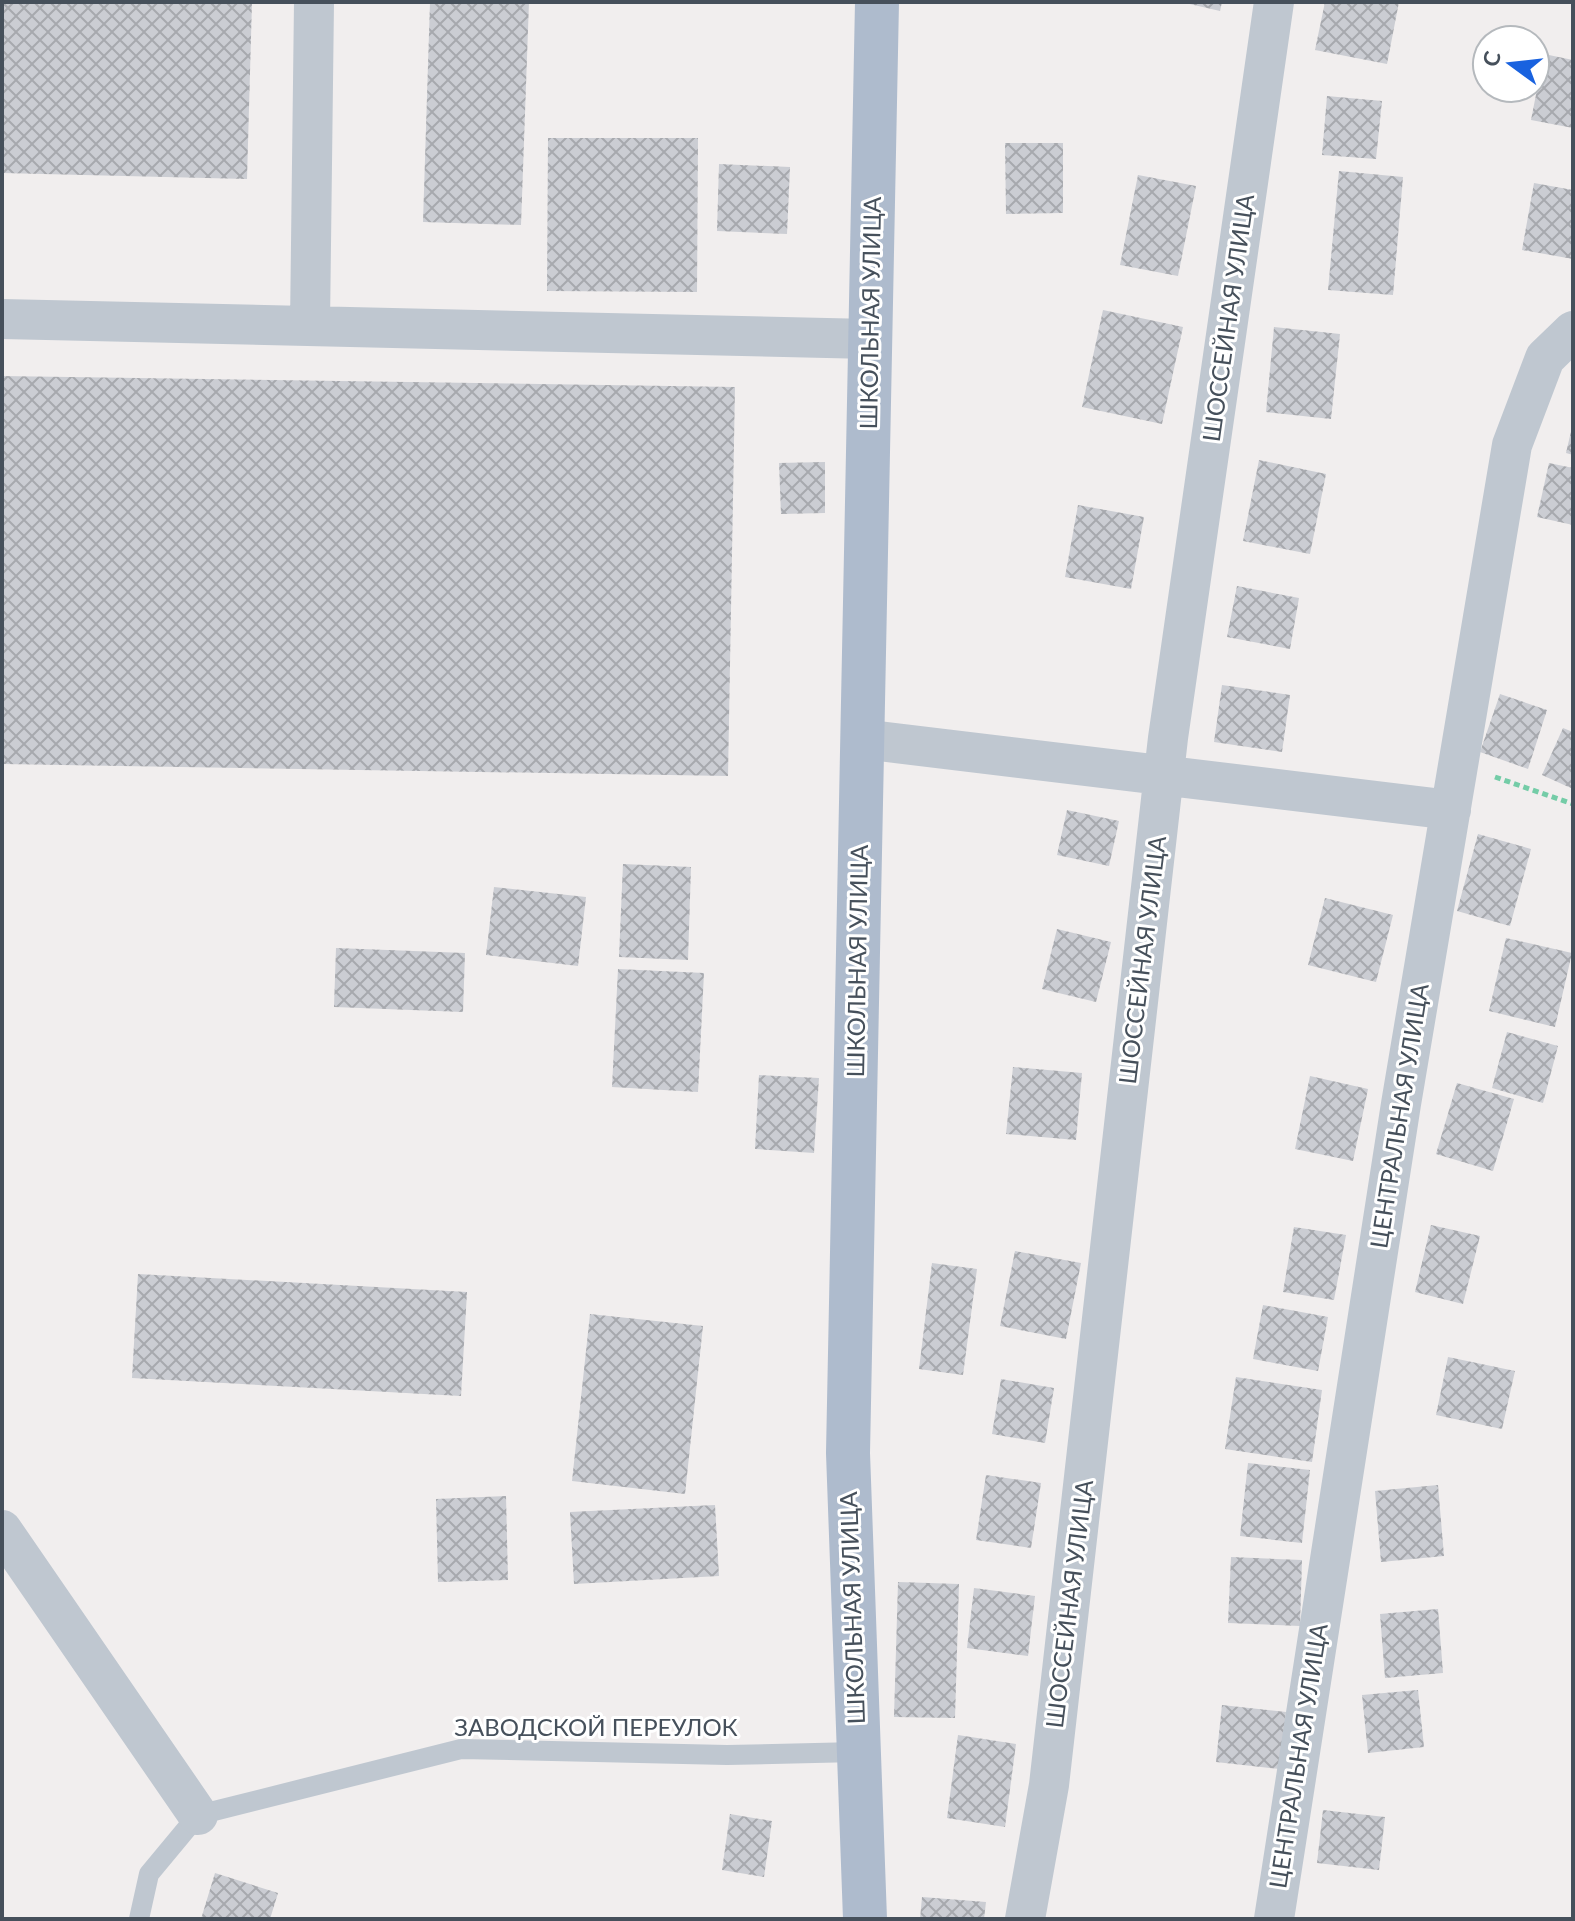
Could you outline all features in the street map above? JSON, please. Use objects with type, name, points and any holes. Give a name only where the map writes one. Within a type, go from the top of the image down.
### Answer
[{"type":"main road","name":"ШКОЛЬНАЯ УЛИЦА","points":[[865,1919],[848,1453],[877,2]]},
{"type":"street","points":[[310,325],[314,2]]},
{"type":"street","name":"ШОССЕЙНАЯ УЛИЦА","points":[[1025,1919],[1049,1785],[1164,774],[1274,2]]},
{"type":"street","points":[[2,319],[870,339]]},
{"type":"street","name":"ЦЕНТРАЛЬНАЯ УЛИЦА","points":[[1274,1919],[1398,1120],[1512,445],[1545,358],[1573,331]]},
{"type":"street","points":[[862,739],[1451,810]]},
{"type":"street","points":[[2,1530],[198,1815]]},
{"type":"lane","name":"ЗАВОДСКОЙ ПЕРЕУЛОК","points":[[198,1815],[461,1749],[727,1755],[857,1752]]},
{"type":"lane","points":[[139,1919],[149,1874],[198,1815]]},
{"type":"path","points":[[1459,765],[1573,804]]},
{"type":"building","points":[[2,2],[252,2],[247,179],[2,173]]},
{"type":"building","points":[[430,2],[529,2],[521,225],[423,222]]},
{"type":"building","points":[[1181,2],[1222,2],[1220,11]]},
{"type":"building","points":[[1325,2],[1399,2],[1387,64],[1315,50]]},
{"type":"building","points":[[1551,55],[1573,60],[1573,128],[1531,120],[1534,104],[1551,104]]},
{"type":"building","points":[[1327,96],[1382,101],[1376,159],[1322,155]]},
{"type":"building","points":[[548,138],[698,138],[697,292],[547,291]]},
{"type":"building","points":[[1005,143],[1063,143],[1063,213],[1006,214]]},
{"type":"building","points":[[719,164],[790,167],[787,234],[717,231]]},
{"type":"building","points":[[1339,171],[1403,177],[1393,295],[1328,290]]},
{"type":"building","points":[[1138,175],[1196,186],[1178,276],[1120,265]]},
{"type":"building","points":[[1534,183],[1573,190],[1573,259],[1522,250]]},
{"type":"building","points":[[1103,310],[1183,327],[1162,424],[1082,407]]},
{"type":"building","points":[[1274,327],[1340,334],[1331,419],[1266,412]]},
{"type":"building","points":[[2,376],[735,387],[728,776],[2,764]]},
{"type":"building","points":[[1573,427],[1573,455],[1566,453]]},
{"type":"building","points":[[1259,460],[1326,474],[1310,554],[1243,541]]},
{"type":"building","points":[[825,462],[825,513],[781,514],[779,463]]},
{"type":"building","points":[[1549,463],[1573,468],[1573,525],[1537,517]]},
{"type":"building","points":[[1078,505],[1144,517],[1131,589],[1065,577]]},
{"type":"building","points":[[1237,586],[1299,598],[1290,649],[1227,637]]},
{"type":"building","points":[[1222,685],[1290,695],[1282,752],[1214,742]]},
{"type":"building","points":[[1500,694],[1547,710],[1528,769],[1480,752]]},
{"type":"building","points":[[1563,728],[1573,732],[1573,789],[1542,775]]},
{"type":"building","points":[[1067,810],[1119,821],[1109,866],[1057,855]]},
{"type":"building","points":[[1478,834],[1531,849],[1510,926],[1457,911]]},
{"type":"building","points":[[623,864],[691,867],[688,960],[619,957]]},
{"type":"building","points":[[494,887],[586,897],[578,966],[486,955]]},
{"type":"building","points":[[1325,898],[1393,915],[1376,982],[1308,965]]},
{"type":"building","points":[[1057,929],[1111,942],[1096,1002],[1042,989]]},
{"type":"building","points":[[1506,938],[1572,953],[1555,1027],[1489,1011]]},
{"type":"building","points":[[336,948],[465,953],[463,1012],[334,1007]]},
{"type":"building","points":[[618,969],[704,973],[698,1092],[612,1087]]},
{"type":"building","points":[[1507,1032],[1558,1046],[1543,1103],[1492,1088]]},
{"type":"building","points":[[1013,1067],[1082,1073],[1076,1140],[1006,1134]]},
{"type":"building","points":[[759,1075],[819,1078],[814,1153],[755,1149]]},
{"type":"building","points":[[1310,1076],[1368,1089],[1353,1161],[1295,1149]]},
{"type":"building","points":[[1457,1083],[1514,1099],[1493,1171],[1436,1154]]},
{"type":"building","points":[[1431,1225],[1480,1236],[1463,1304],[1415,1292]]},
{"type":"building","points":[[1294,1227],[1346,1235],[1334,1300],[1283,1292]]},
{"type":"building","points":[[1015,1251],[1081,1263],[1066,1339],[1000,1326]]},
{"type":"building","points":[[932,1263],[977,1269],[963,1375],[919,1369]]},
{"type":"building","points":[[138,1274],[467,1292],[461,1396],[132,1378]]},
{"type":"building","points":[[1263,1305],[1328,1317],[1318,1371],[1253,1359]]},
{"type":"building","points":[[590,1314],[703,1326],[685,1494],[572,1481]]},
{"type":"building","points":[[1448,1357],[1515,1371],[1502,1429],[1436,1415]]},
{"type":"building","points":[[1236,1377],[1322,1390],[1312,1462],[1225,1449]]},
{"type":"building","points":[[1001,1379],[1054,1388],[1045,1443],[992,1434]]},
{"type":"building","points":[[1248,1463],[1310,1470],[1302,1543],[1240,1536]]},
{"type":"building","points":[[986,1475],[1041,1483],[1031,1548],[976,1540]]},
{"type":"building","points":[[1438,1485],[1444,1556],[1381,1562],[1375,1491]]},
{"type":"building","points":[[506,1496],[508,1580],[438,1582],[436,1499]]},
{"type":"building","points":[[715,1505],[719,1576],[574,1584],[570,1512]]},
{"type":"building","points":[[1231,1557],[1302,1560],[1300,1626],[1228,1623]]},
{"type":"building","points":[[898,1582],[959,1584],[955,1718],[894,1717]]},
{"type":"building","points":[[974,1588],[1035,1596],[1028,1656],[967,1648]]},
{"type":"building","points":[[1438,1609],[1443,1673],[1385,1678],[1380,1614]]},
{"type":"building","points":[[1418,1690],[1424,1747],[1368,1753],[1362,1695]]},
{"type":"building","points":[[1222,1705],[1286,1712],[1280,1769],[1216,1762]]},
{"type":"building","points":[[958,1735],[1016,1744],[1005,1827],[947,1818]]},
{"type":"building","points":[[1323,1810],[1385,1817],[1379,1870],[1317,1863]]},
{"type":"building","points":[[730,1814],[772,1821],[764,1877],[722,1870]]},
{"type":"building","points":[[215,1873],[278,1893],[270,1919],[201,1919]]},
{"type":"building","points":[[922,1897],[986,1902],[984,1919],[920,1919]]}]
